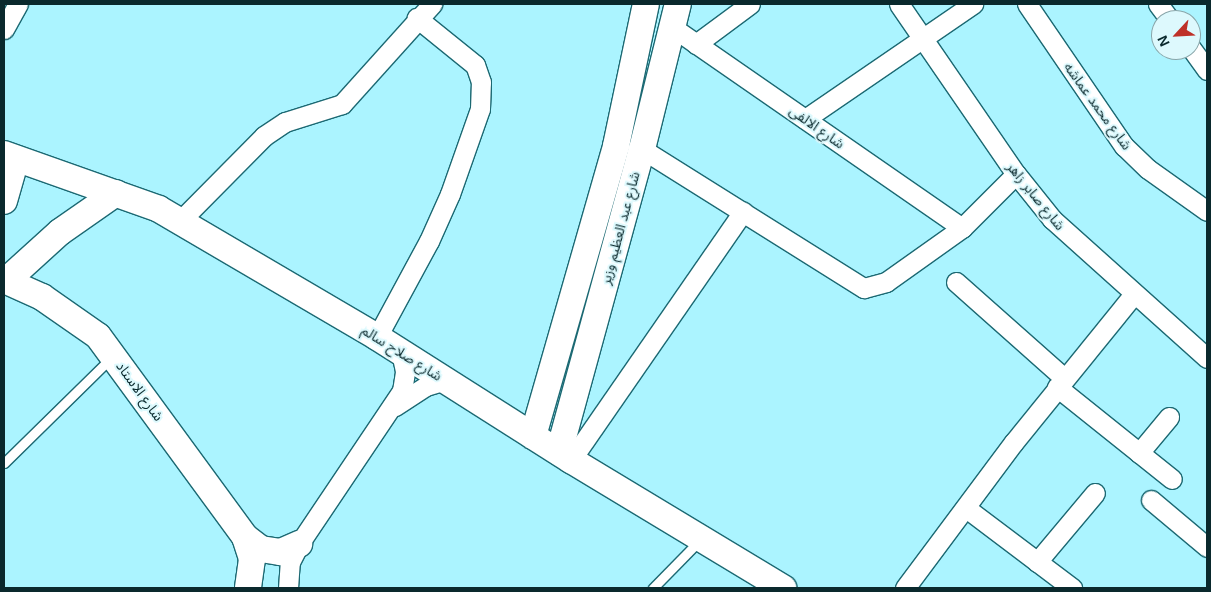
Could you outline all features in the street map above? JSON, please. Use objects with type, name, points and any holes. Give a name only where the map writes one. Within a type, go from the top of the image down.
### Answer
[{"type":"street","points":[[4,29],[18,4]]},
{"type":"street","points":[[179,222],[264,136],[292,119],[342,104],[432,4]]},
{"type":"street","name":"شارع عبد العظيم وزير","points":[[533,436],[616,146],[646,4]]},
{"type":"street","points":[[696,44],[750,4]]},
{"type":"street","name":"شارع صابر زاهر","points":[[899,4],[1016,174],[1052,219],[1207,358]]},
{"type":"street","points":[[805,119],[973,4]]},
{"type":"street","name":"شارع محمد عماشه","points":[[1028,4],[1124,146],[1148,169],[1207,211]]},
{"type":"street","name":"شارع عبد العظيم وزير","points":[[565,456],[675,16]]},
{"type":"street","name":"شارع الالفى","points":[[675,16],[696,44],[962,228]]},
{"type":"street","points":[[377,337],[429,241],[454,184],[480,109],[481,82],[475,65],[418,18]]},
{"type":"street","points":[[642,149],[864,288],[886,282],[962,228],[1016,174]]},
{"type":"street","points":[[4,201],[10,157]]},
{"type":"street","name":"شارع صلاح سالم","points":[[10,157],[116,192],[160,209],[179,222],[377,337],[565,456],[783,588]]},
{"type":"street","points":[[5,281],[60,232],[116,192]]},
{"type":"street","points":[[565,456],[743,212]]},
{"type":"street","name":"شارع الاستاد","points":[[5,281],[42,297],[98,336],[114,355],[245,537],[261,549],[281,552],[299,544]]},
{"type":"street","points":[[956,282],[1060,383],[1139,453],[1172,479]]},
{"type":"street","points":[[905,588],[1060,383],[1134,294]]},
{"type":"street","points":[[288,588],[290,562],[299,544],[402,391],[405,371],[401,352]]},
{"type":"street","points":[[392,408],[408,395],[446,380]]},
{"type":"street","points":[[1139,453],[1169,417]]},
{"type":"street","points":[[1037,562],[1095,493]]},
{"type":"street","points":[[1152,500],[1207,547]]},
{"type":"street","points":[[966,508],[1072,588]]},
{"type":"street","name":"شارع الاستاد","points":[[245,537],[252,559],[248,588]]},
{"type":"lane","points":[[4,462],[114,355]]},
{"type":"lane","points":[[653,588],[701,538]]}]
